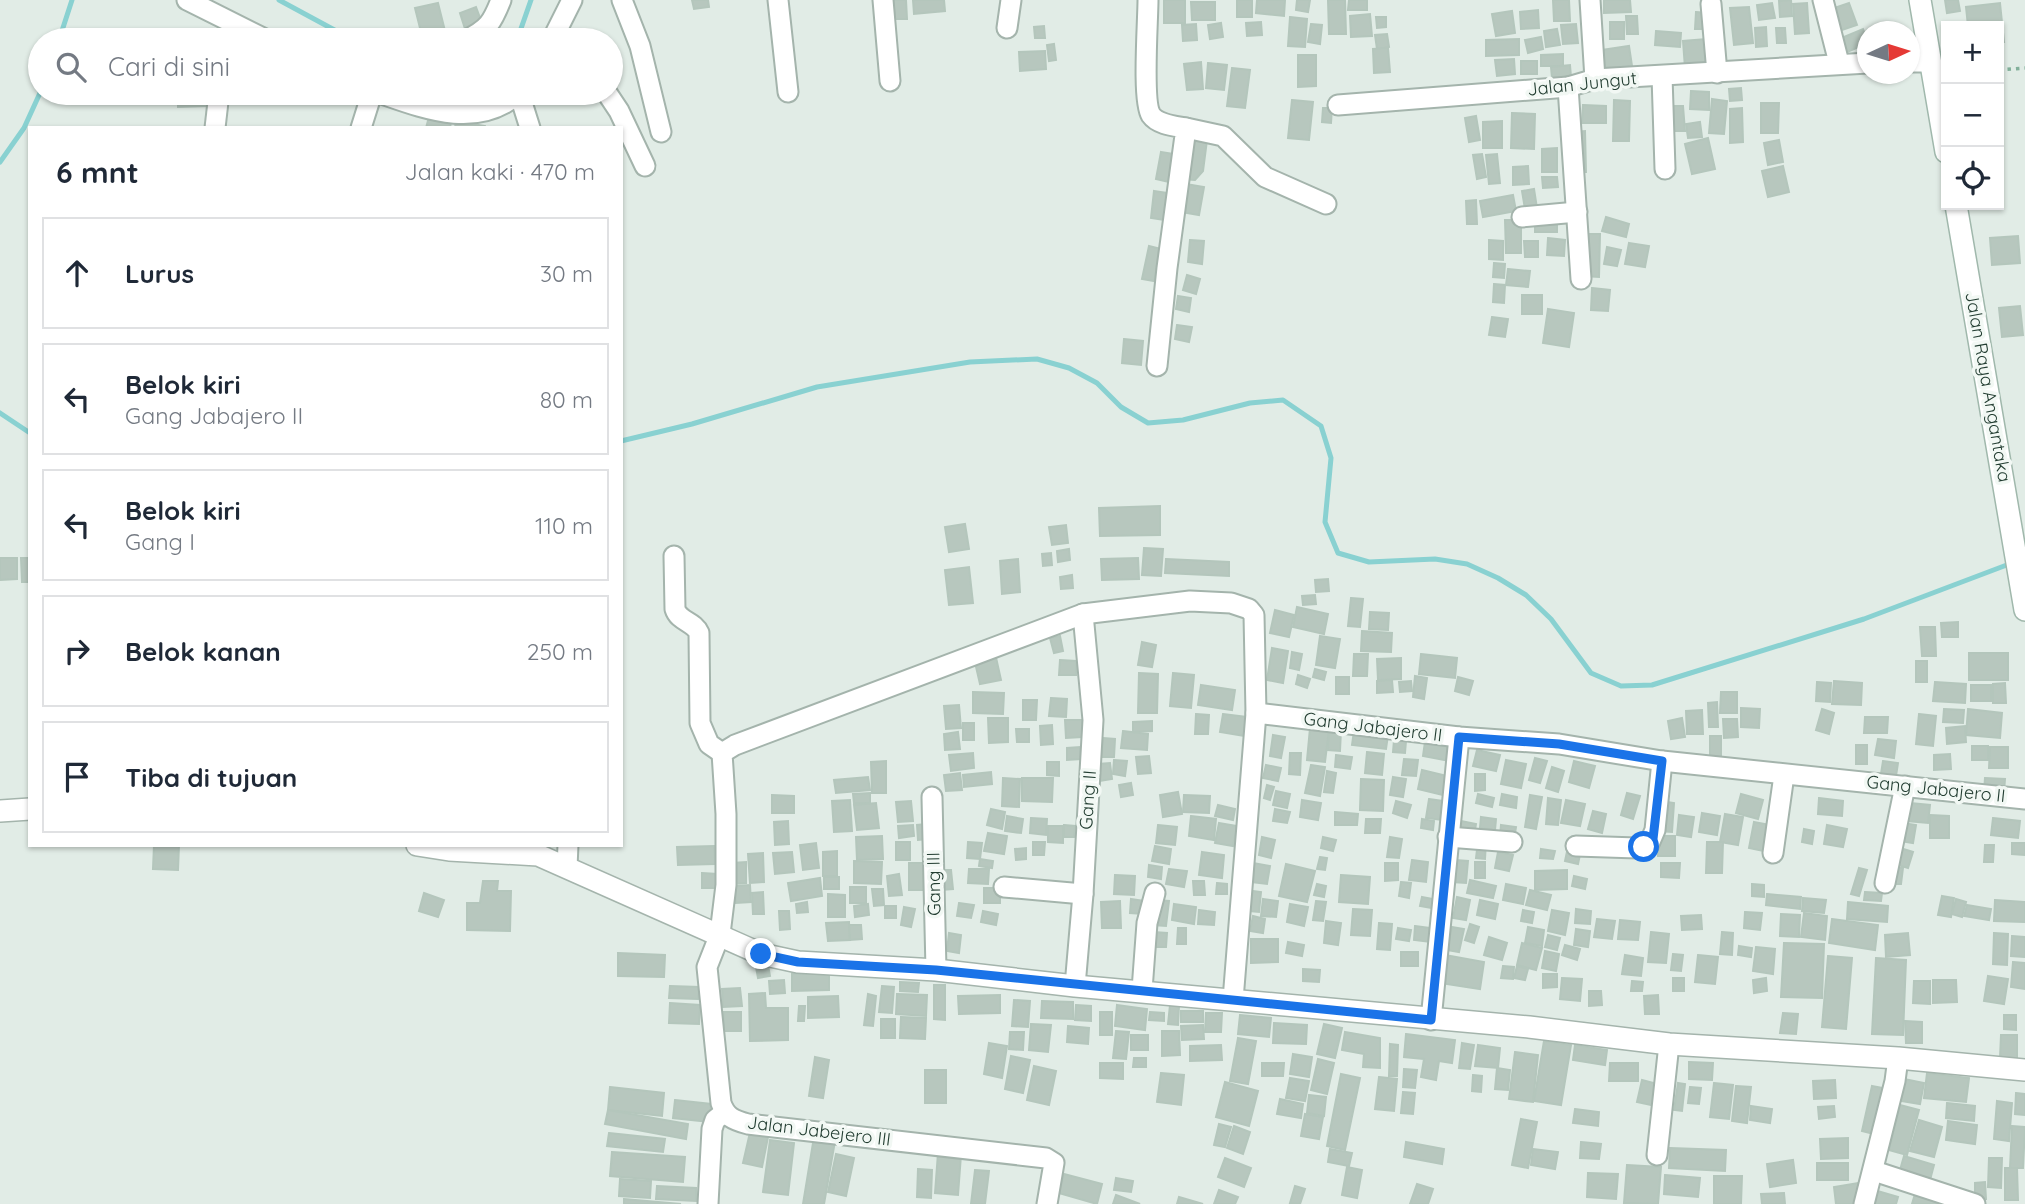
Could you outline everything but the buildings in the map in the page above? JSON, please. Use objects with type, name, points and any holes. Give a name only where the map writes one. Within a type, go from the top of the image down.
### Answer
[{"type":"street","points":[[187,0],[221,28]]},
{"type":"street","points":[[487,28],[500,0]]},
{"type":"street","points":[[563,28],[572,0]]},
{"type":"street","points":[[622,0],[640,46],[661,132]]},
{"type":"street","points":[[778,0],[788,92]]},
{"type":"street","points":[[883,0],[890,80]]},
{"type":"street","points":[[1007,28],[1011,0]]},
{"type":"street","points":[[1148,0],[1147,94],[1150,113],[1166,124],[1223,136],[1265,177],[1326,204]]},
{"type":"street","points":[[1590,0],[1595,79]]},
{"type":"street","points":[[1823,0],[1839,63]]},
{"type":"street","points":[[1920,0],[1920,21]]},
{"type":"street","points":[[1712,4],[1717,74]]},
{"type":"street","points":[[1920,62],[1945,147]]},
{"type":"street","name":"Jalan Jungut","points":[[1339,105],[1568,87],[1595,79],[1717,74],[1857,63]]},
{"type":"street","points":[[1662,76],[1665,169]]},
{"type":"street","points":[[1568,87],[1581,279]]},
{"type":"street","points":[[215,126],[218,105]]},
{"type":"street","points":[[362,126],[368,105]]},
{"type":"street","points":[[413,105],[453,115],[486,111],[505,105]]},
{"type":"street","points":[[523,105],[529,126]]},
{"type":"street","points":[[615,105],[645,166]]},
{"type":"street","points":[[1157,366],[1186,128]]},
{"type":"street","name":"Jalan Raya Angantaka","points":[[1957,210],[2025,610]]},
{"type":"street","points":[[1522,217],[1577,212]]},
{"type":"street","points":[[674,556],[675,610],[677,616],[695,626],[699,633],[701,728],[709,744],[722,753],[736,745],[1083,614],[1189,601],[1231,603],[1249,609],[1256,618],[1256,713],[1233,1000]]},
{"type":"street","name":"Gang II","points":[[1074,986],[1083,894],[1093,720],[1083,614]]},
{"type":"street","name":"Gang Jabajero II","points":[[1256,713],[1459,737],[1559,744],[1662,761],[1784,775],[2025,799]]},
{"type":"street","points":[[1431,1020],[1459,737]]},
{"type":"street","name":"Jalan Jabejero III","points":[[722,753],[726,861],[720,934],[707,967],[724,1112],[731,1119],[748,1124],[1046,1157],[1054,1163],[1047,1204]]},
{"type":"street","points":[[1576,846],[1637,848],[1649,844],[1655,830],[1662,761]]},
{"type":"street","points":[[1773,853],[1784,775]]},
{"type":"street","points":[[1885,883],[1905,786]]},
{"type":"street","name":"Gang III","points":[[932,797],[936,970]]},
{"type":"street","points":[[0,811],[28,809]]},
{"type":"street","points":[[1448,837],[1512,842]]},
{"type":"street","points":[[430,847],[449,850],[526,850],[761,954],[798,962],[936,970],[1074,986],[1142,990],[1431,1020],[1529,1027],[1669,1044],[1898,1058],[2025,1070]]},
{"type":"street","points":[[567,867],[568,847]]},
{"type":"street","points":[[1004,887],[1083,894]]},
{"type":"street","points":[[1142,990],[1147,923],[1155,893]]},
{"type":"street","points":[[1657,1155],[1669,1044]]},
{"type":"street","points":[[1864,1204],[1895,1081],[1898,1058]]},
{"type":"street","points":[[708,1204],[712,1129],[715,1121],[724,1112]]},
{"type":"street","points":[[1874,1171],[1975,1204]]},
{"type":"path","points":[[2004,70],[2025,68]]},
{"type":"waterway","points":[[63,28],[72,0]]},
{"type":"waterway","points":[[279,0],[331,28]]},
{"type":"waterway","points":[[521,28],[531,0]]},
{"type":"waterway","points":[[0,162],[24,128],[35,105]]},
{"type":"waterway","points":[[623,441],[692,424],[817,387],[970,362],[1037,359],[1069,368],[1097,383],[1121,407],[1148,423],[1183,420],[1250,403],[1283,400],[1321,426],[1331,458],[1325,522],[1338,553],[1369,562],[1435,559],[1467,564],[1498,578],[1526,595],[1551,619],[1591,673],[1621,686],[1652,685],[1864,619],[2012,563]]},
{"type":"waterway","points":[[0,413],[28,432]]},
{"type":"route","points":[[761,954],[798,962],[936,970],[1431,1020],[1459,737],[1559,744],[1662,761],[1655,830],[1653,839],[1644,847]]}]
